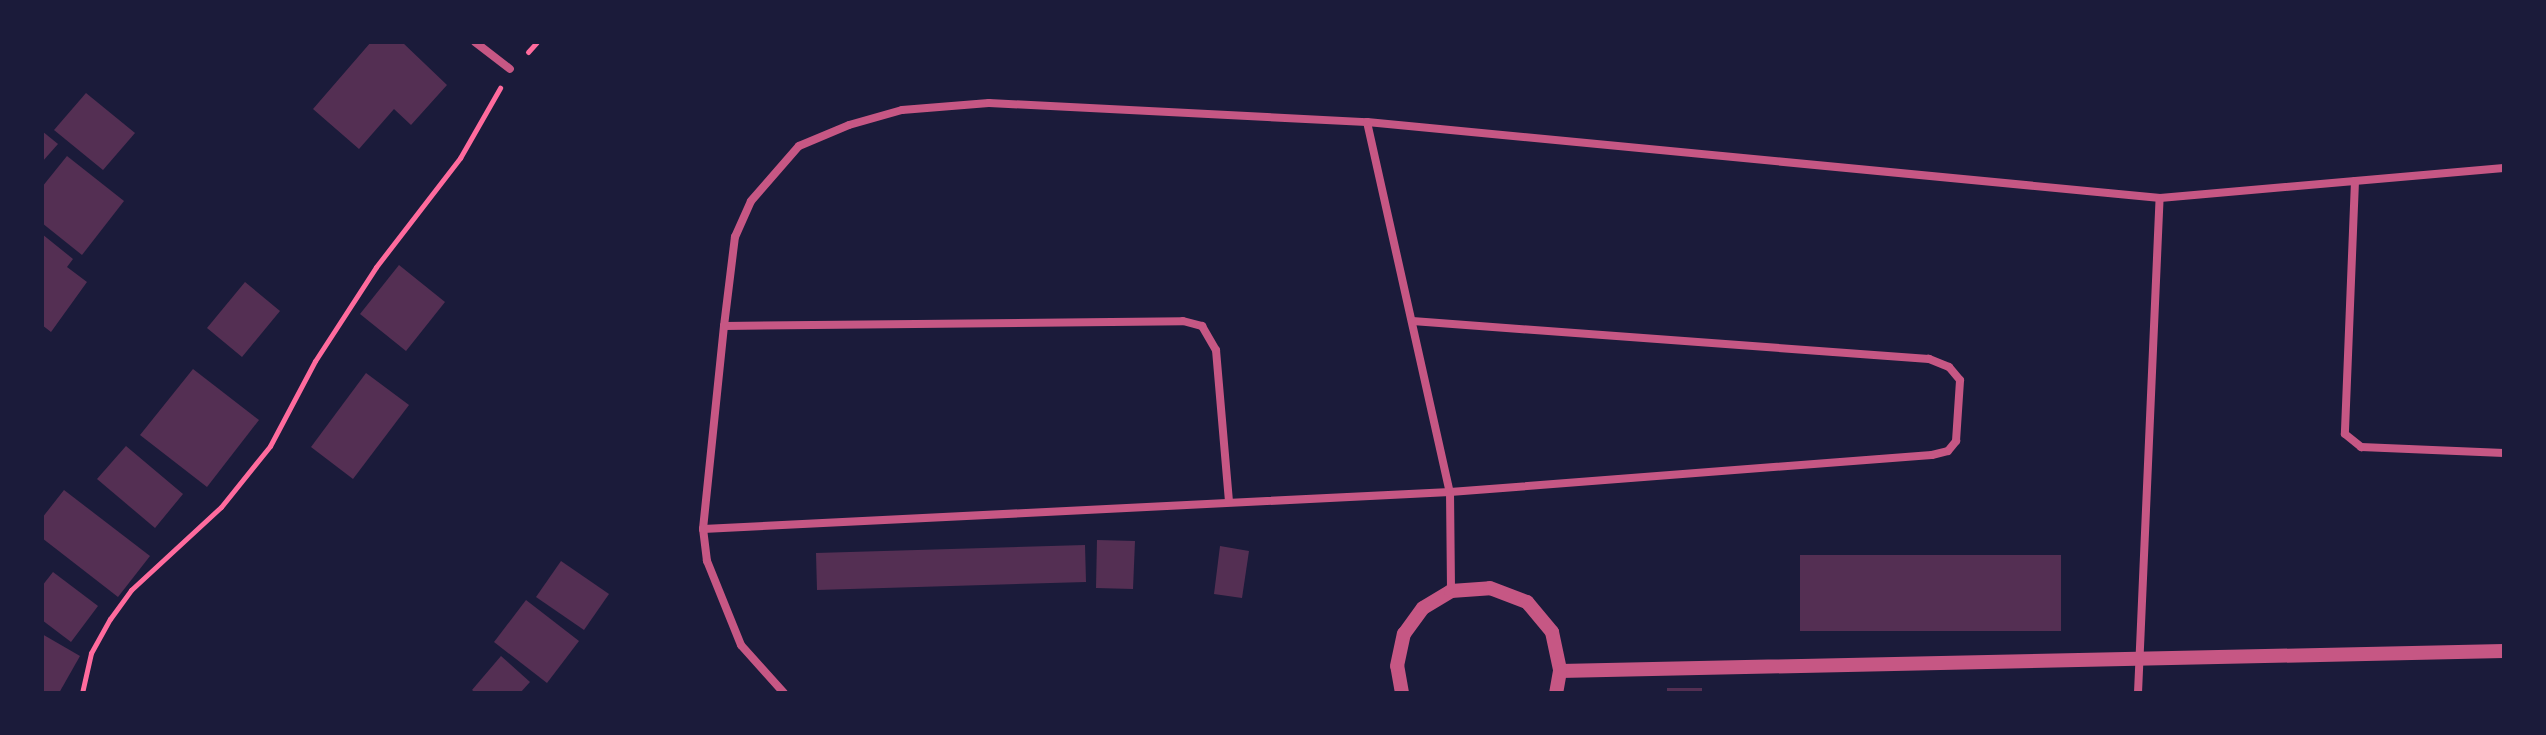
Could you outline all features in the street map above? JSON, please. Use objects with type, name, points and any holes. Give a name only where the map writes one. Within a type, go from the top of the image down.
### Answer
[{"type":"street","points":[[475,42],[510,69]]},
{"type":"street","points":[[784,693],[741,645],[707,561],[703,529],[724,326],[735,237],[751,201],[799,146],[849,125],[902,110],[989,103],[1367,122],[2160,198],[2504,168]]},
{"type":"street","points":[[1367,122],[1450,492],[1451,591]]},
{"type":"street","points":[[2355,181],[2345,434],[2361,447],[2504,453]]},
{"type":"street","points":[[2138,693],[2137,658],[2160,198]]},
{"type":"street","points":[[724,326],[1167,321],[1202,326],[1216,350],[1229,501]]},
{"type":"street","points":[[703,529],[1450,492],[1932,455],[1948,451],[1956,441],[1960,380],[1949,367],[1929,359],[1412,321]]},
{"type":"street","points":[[1402,693],[1397,666],[1404,634],[1423,608],[1451,591],[1490,588],[1527,602],[1552,632],[1560,671],[1556,693]]},
{"type":"street","points":[[1560,671],[2504,651]]},
{"type":"path","points":[[82,693],[91,653],[110,619],[131,590],[221,507],[270,446],[315,361],[376,267],[460,158],[510,69],[537,42]]},
{"type":"building","points":[[371,42],[402,42],[447,85],[411,125],[394,109],[359,149],[313,109]]},
{"type":"building","points":[[86,93],[135,133],[103,170],[54,130]]},
{"type":"building","points":[[42,131],[58,144],[42,162]]},
{"type":"building","points":[[67,156],[124,201],[82,255],[42,223],[42,187]]},
{"type":"building","points":[[42,234],[73,259],[67,267],[87,282],[51,332],[42,325]]},
{"type":"building","points":[[399,265],[445,302],[406,351],[360,314]]},
{"type":"building","points":[[245,282],[280,311],[242,357],[207,328]]},
{"type":"building","points":[[193,369],[259,420],[207,487],[140,435]]},
{"type":"building","points":[[366,373],[409,405],[353,479],[311,447]]},
{"type":"building","points":[[126,446],[183,494],[155,528],[97,479]]},
{"type":"building","points":[[64,490],[150,556],[118,597],[42,538],[42,518]]},
{"type":"building","points":[[1097,540],[1135,541],[1133,589],[1096,588]]},
{"type":"building","points":[[1085,545],[1086,582],[817,590],[816,553]]},
{"type":"building","points":[[1220,546],[1249,551],[1242,598],[1214,594]]},
{"type":"building","points":[[1800,555],[2061,555],[2061,631],[1800,631]]},
{"type":"building","points":[[561,561],[609,594],[584,630],[536,597]]},
{"type":"building","points":[[53,572],[98,606],[71,642],[42,620],[42,586]]},
{"type":"building","points":[[526,600],[579,641],[547,683],[494,642]]},
{"type":"building","points":[[42,634],[80,656],[59,693],[42,693]]},
{"type":"building","points":[[501,656],[530,682],[520,693],[476,693],[472,690]]},
{"type":"building","points":[[1667,688],[1702,688],[1702,693],[1667,693]]}]
